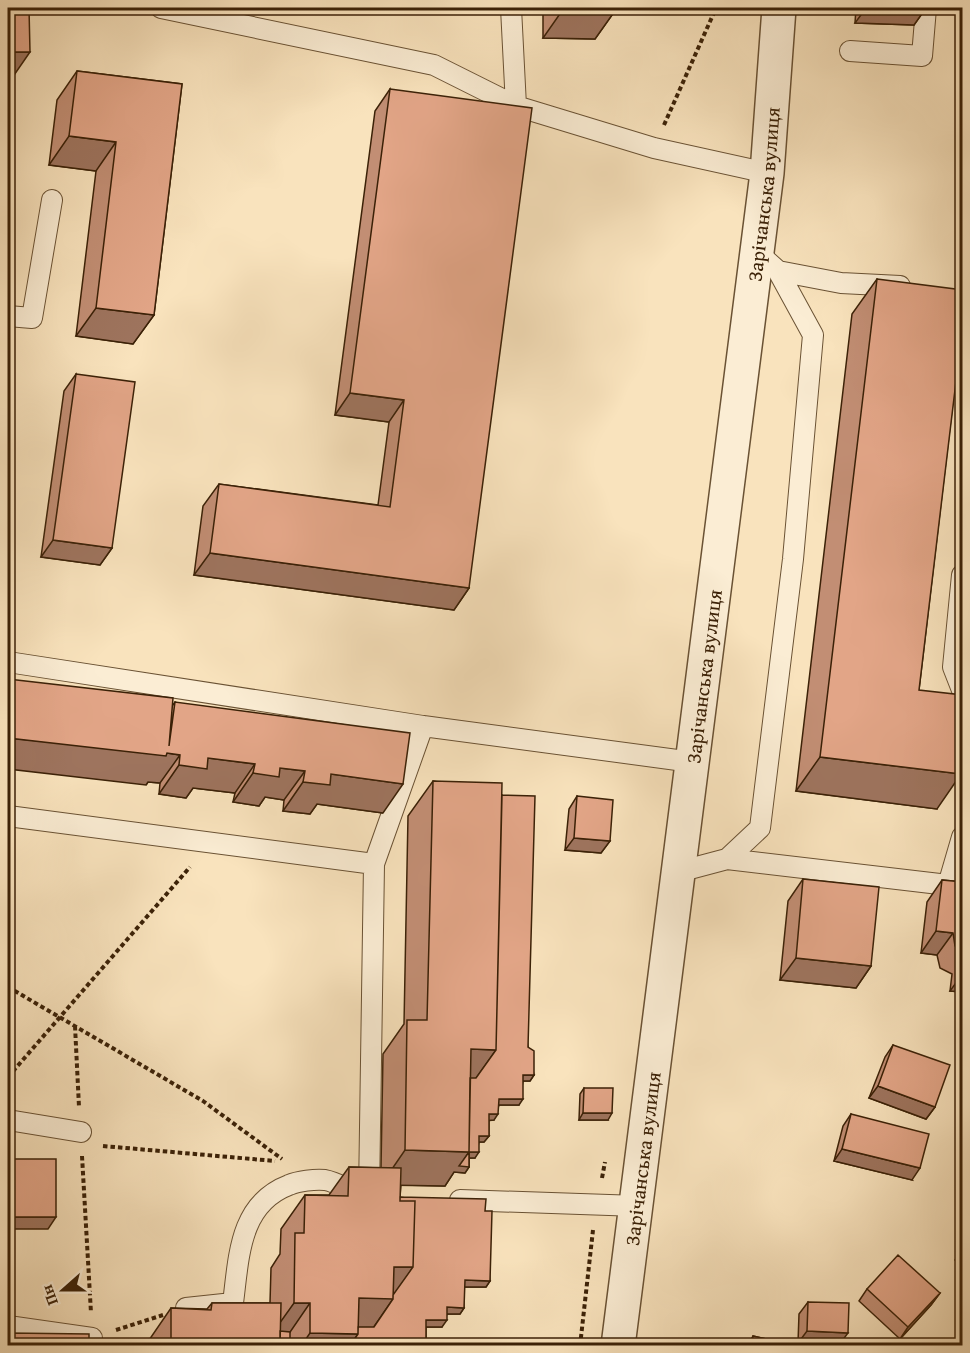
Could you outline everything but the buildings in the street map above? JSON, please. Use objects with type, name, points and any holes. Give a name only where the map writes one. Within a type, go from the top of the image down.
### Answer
[{"type":"street","name":"Зарічанська вулиця","points":[[618,1346],[638,1206],[692,762],[767,261],[766,173],[779,8]]},
{"type":"lane","points":[[161,8],[434,65],[516,106],[654,148],[766,173]]},
{"type":"lane","points":[[511,8],[516,106]]},
{"type":"lane","points":[[850,51],[922,56],[926,8]]},
{"type":"lane","points":[[8,316],[32,318],[52,200]]},
{"type":"lane","points":[[767,261],[840,283],[918,287]]},
{"type":"lane","points":[[727,859],[760,828],[793,559],[813,335],[767,261]]},
{"type":"lane","points":[[963,575],[953,667],[963,690]]},
{"type":"lane","points":[[8,662],[423,726],[692,762]]},
{"type":"lane","points":[[369,1198],[374,864],[423,726]]},
{"type":"lane","points":[[8,816],[374,864]]},
{"type":"lane","points":[[678,872],[727,859],[948,885],[963,837]]},
{"type":"lane","points":[[8,1120],[81,1138]]},
{"type":"lane","points":[[186,1308],[233,1303],[242,1237],[254,1210],[277,1190],[295,1183],[325,1180],[369,1198],[392,1198]]},
{"type":"lane","points":[[437,1199],[638,1206]]},
{"type":"lane","points":[[8,1326],[92,1342]]},
{"type":"path","points":[[654,148],[716,8]]},
{"type":"path","points":[[8,1077],[211,843]]},
{"type":"path","points":[[8,987],[203,1101],[284,1161],[81,1138]]},
{"type":"path","points":[[75,1026],[92,1342],[186,1308]]}]
